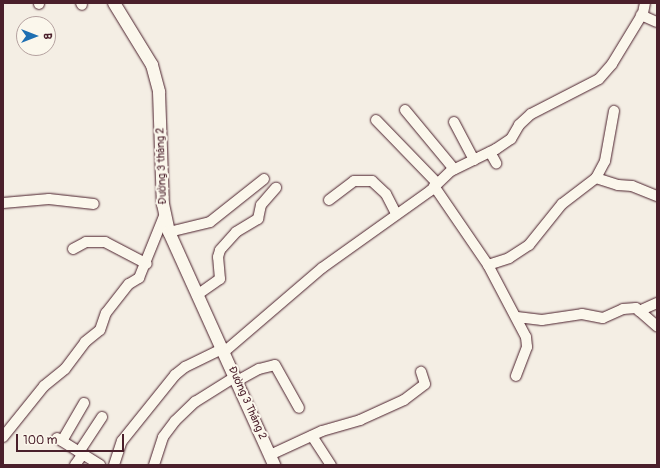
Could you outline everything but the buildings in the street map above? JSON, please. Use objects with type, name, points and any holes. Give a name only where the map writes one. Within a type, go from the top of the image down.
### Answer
[{"type":"main road","name":"Đường 3 tháng 2","points":[[114,3],[152,65],[159,92],[164,216],[169,232],[213,330]]},
{"type":"main road","name":"Đường 3 Tháng 2","points":[[213,330],[272,460]]},
{"type":"street","points":[[114,465],[122,441],[175,375],[185,367],[222,347],[322,268],[436,185],[454,169],[490,152],[511,139],[519,125],[531,114],[599,79],[612,64],[641,15],[645,3]]},
{"type":"street","points":[[641,15],[657,22]]},
{"type":"street","points":[[404,110],[454,169]]},
{"type":"street","points":[[488,266],[509,258],[529,245],[562,204],[596,178],[605,161],[609,124],[614,111]]},
{"type":"street","points":[[376,120],[436,185],[488,266],[517,318],[526,337],[527,347],[516,376]]},
{"type":"street","points":[[454,122],[474,160]]},
{"type":"street","points":[[490,152],[496,163]]},
{"type":"street","points":[[596,178],[618,186],[632,186],[657,196]]},
{"type":"street","points":[[169,232],[210,222],[264,179]]},
{"type":"street","points":[[329,200],[354,181],[372,181],[386,194],[396,214]]},
{"type":"street","points":[[197,295],[220,279],[218,257],[220,250],[236,232],[258,219],[261,205],[276,188]]},
{"type":"street","points":[[3,203],[49,199],[94,204]]},
{"type":"street","points":[[3,437],[44,386],[65,369],[85,342],[100,330],[109,309],[130,284],[139,278],[147,264],[164,216]]},
{"type":"street","points":[[73,249],[86,242],[105,242],[147,264]]},
{"type":"street","points":[[517,318],[542,320],[582,314],[603,318],[623,309],[639,311],[657,303]]},
{"type":"street","points":[[639,311],[657,326]]},
{"type":"street","points":[[154,465],[163,437],[174,421],[195,402],[259,368],[275,365],[299,408]]},
{"type":"street","points":[[272,460],[312,436],[360,420],[404,400],[425,384],[421,372]]},
{"type":"street","points":[[84,403],[59,439],[100,465]]},
{"type":"street","points":[[75,465],[102,417]]},
{"type":"street","points":[[312,436],[331,465]]}]
